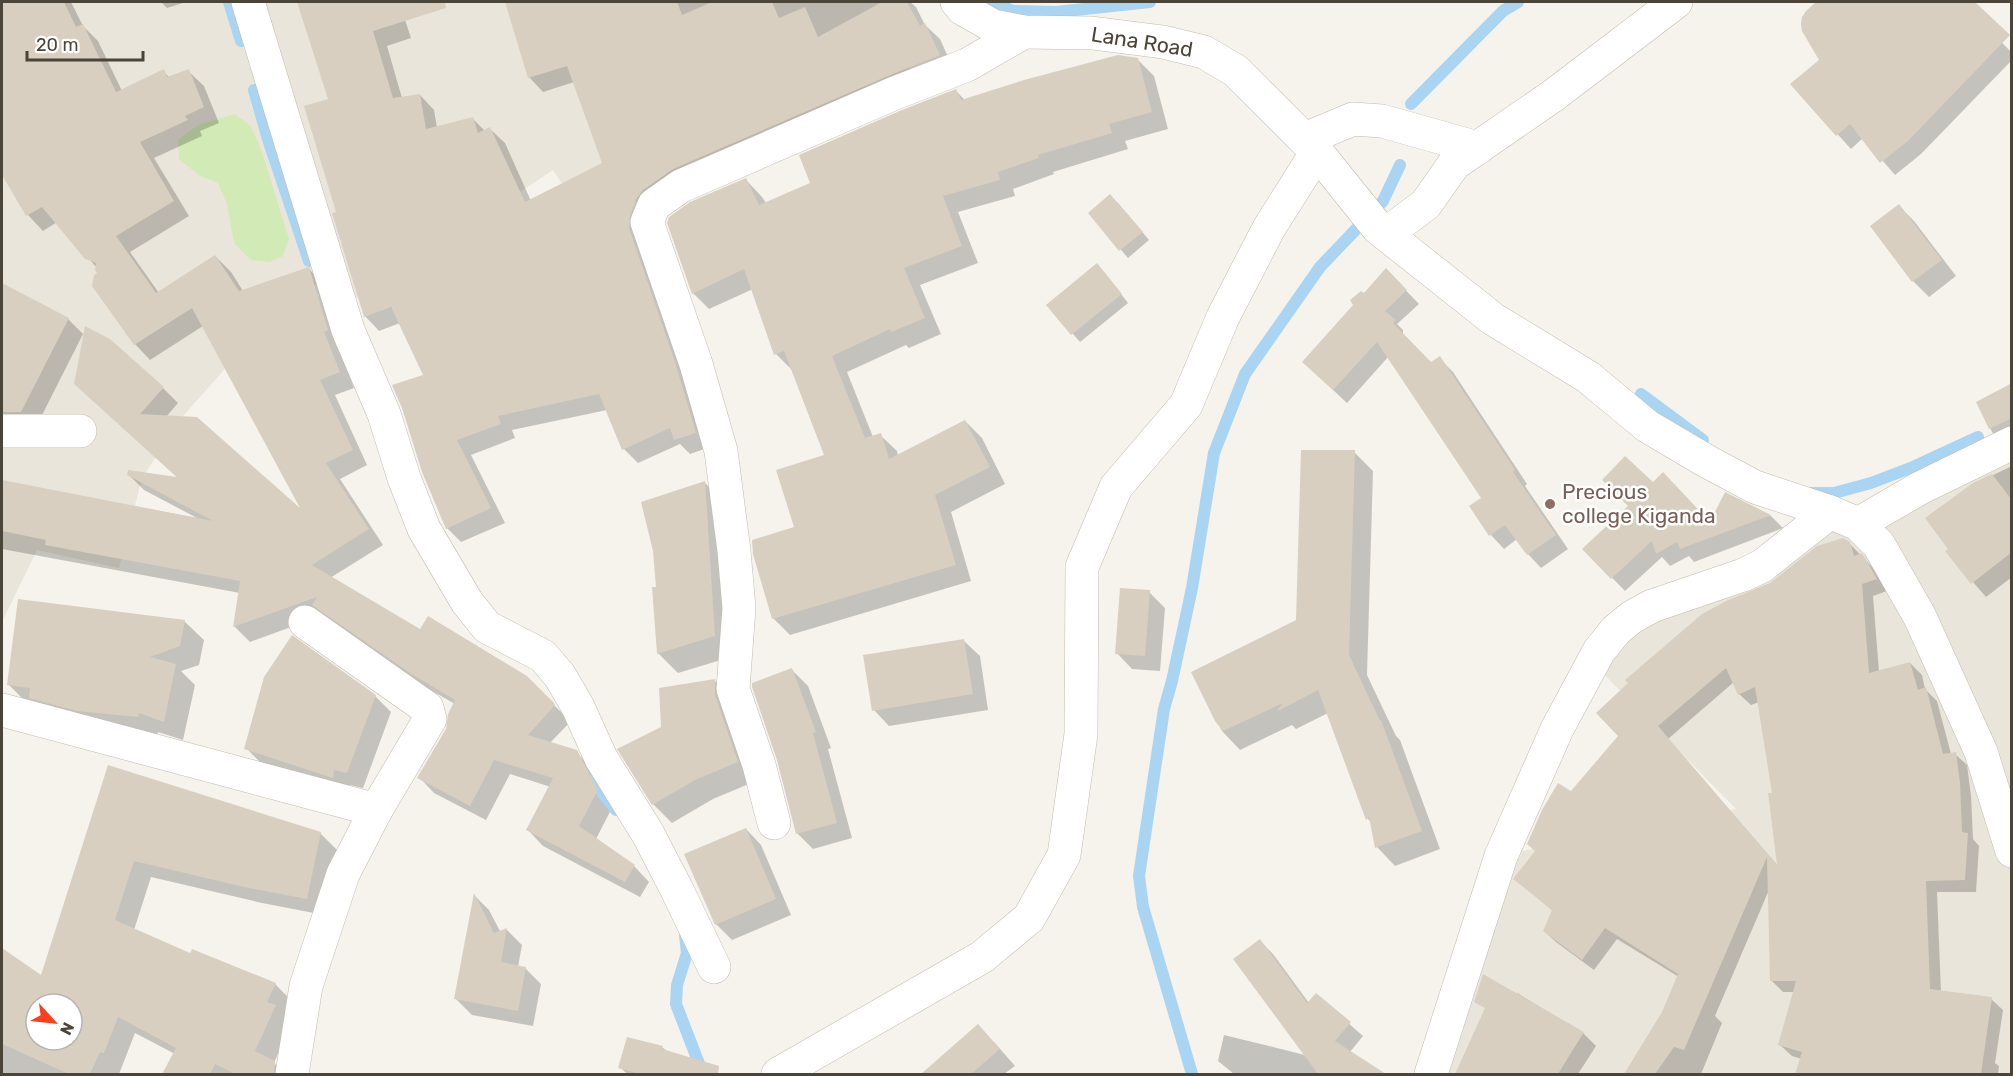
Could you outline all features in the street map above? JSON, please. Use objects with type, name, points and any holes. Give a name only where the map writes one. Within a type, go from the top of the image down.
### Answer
[{"type":"street","points":[[248,2],[348,330],[384,414],[404,478],[424,529],[467,602],[487,627],[543,656],[560,676],[578,707],[601,758],[648,834],[714,967]]},
{"type":"street","name":"Lana Road","points":[[957,2],[963,9],[993,26],[1024,32],[1092,33],[1163,42],[1204,52],[1236,71],[1311,146],[1382,231],[1493,319],[1588,377],[1647,426],[1755,488],[1844,518]]},
{"type":"street","points":[[1382,231],[1426,204],[1454,164],[1554,95],[1676,2]]},
{"type":"street","points":[[774,823],[759,765],[733,689],[739,608],[721,451],[696,364],[647,222],[654,206],[681,186],[895,93],[967,65],[1024,32]]},
{"type":"street","points":[[778,1074],[982,957],[1029,918],[1064,855],[1081,734],[1082,567],[1116,488],[1186,405],[1223,317],[1311,146],[1353,119],[1382,122],[1478,148]]},
{"type":"street","points":[[2,431],[80,431]]},
{"type":"street","points":[[1431,1074],[1502,856],[1557,729],[1599,651],[1616,630],[1632,617],[1652,606],[1743,575],[1844,518],[1920,488],[2010,447]]},
{"type":"street","points":[[1844,518],[1879,545],[1920,617],[1981,752],[2012,851]]},
{"type":"street","points":[[292,1074],[306,986],[343,874],[376,810],[430,719],[427,708],[305,622]]},
{"type":"street","points":[[2,710],[376,810]]},
{"type":"shaded area","points":[[2,2],[877,2],[913,76],[588,224],[553,170],[487,214],[394,309],[303,281],[183,416],[142,478],[119,568],[37,550],[2,622]]},
{"type":"shaded area","points":[[2011,438],[2011,1074],[1428,1074],[1497,856],[1736,809],[1589,659],[1742,572],[1831,507],[1858,519]]},
{"type":"green space","points":[[235,114],[251,126],[262,152],[289,239],[283,256],[269,262],[251,260],[234,243],[227,204],[218,183],[200,176],[179,159],[178,140],[198,125]]},
{"type":"building","points":[[2,2],[64,2],[76,27],[83,24],[116,92],[164,69],[167,77],[189,69],[204,107],[185,116],[188,120],[140,142],[174,201],[116,236],[156,293],[215,255],[239,291],[309,267],[328,330],[324,332],[340,372],[320,380],[353,450],[326,463],[369,529],[312,565],[420,629],[428,616],[527,676],[554,703],[555,705],[528,735],[577,750],[598,790],[579,826],[635,865],[625,882],[526,830],[553,778],[494,760],[470,806],[417,778],[446,729],[448,714],[455,700],[410,673],[312,605],[317,597],[233,627],[240,581],[45,545],[46,540],[2,531],[2,480],[213,521],[127,475],[128,470],[177,477],[74,384],[85,326],[110,339],[164,387],[140,414],[197,417],[300,508],[192,308],[134,345],[92,286],[94,275],[97,273],[96,263],[85,259],[42,207],[26,216],[2,175]]},
{"type":"building","points":[[297,2],[445,2],[446,8],[373,31],[393,98],[420,94],[426,129],[473,117],[478,133],[490,127],[525,202],[602,163],[567,66],[528,78],[505,2],[677,2],[682,15],[712,2],[772,2],[779,18],[805,7],[818,37],[882,2],[907,2],[920,26],[925,23],[940,55],[673,169],[643,190],[630,215],[629,228],[674,359],[696,433],[674,440],[670,428],[622,450],[599,394],[498,416],[501,424],[457,440],[491,508],[446,529],[422,472],[402,408],[392,385],[423,375],[391,307],[364,317],[332,213],[336,212],[304,106],[328,99]]},
{"type":"building","points":[[1816,2],[1975,2],[2010,35],[1908,141],[1880,163],[1850,124],[1836,136],[1790,84],[1819,60],[1802,31],[1801,24],[1806,11]]},
{"type":"building","points":[[1118,55],[1138,58],[1152,112],[1109,124],[1112,133],[1038,155],[1039,158],[998,172],[1000,180],[943,196],[962,246],[904,268],[925,318],[891,332],[890,329],[832,356],[865,438],[881,433],[889,459],[965,420],[990,467],[935,495],[956,565],[772,619],[753,554],[752,540],[794,527],[776,470],[824,455],[784,351],[774,355],[744,269],[692,294],[667,223],[669,217],[690,202],[746,178],[759,205],[810,183],[799,155],[956,89],[961,100],[1024,80]]},
{"type":"building","points":[[1110,194],[1143,232],[1119,251],[1088,213]]},
{"type":"building","points":[[1899,204],[1942,260],[1912,282],[1870,226]]},
{"type":"building","points":[[1097,263],[1122,294],[1071,335],[1046,305]]},
{"type":"building","points":[[1386,268],[1407,290],[1385,311],[1396,320],[1393,323],[1431,362],[1440,356],[1515,470],[1513,472],[1556,535],[1527,555],[1505,525],[1489,536],[1469,506],[1481,498],[1377,342],[1333,390],[1302,362],[1353,305],[1350,300],[1361,291],[1364,293]]},
{"type":"building","points":[[2,283],[69,318],[21,412],[2,412]]},
{"type":"building","points":[[2012,383],[2012,418],[1989,429],[1976,402]]},
{"type":"building","points":[[1301,450],[1355,450],[1349,655],[1381,720],[1422,831],[1375,848],[1369,817],[1366,820],[1318,690],[1276,712],[1283,703],[1223,731],[1215,721],[1191,672],[1296,620]]},
{"type":"building","points":[[1625,456],[1653,482],[1663,472],[1710,522],[1725,492],[1771,515],[1680,549],[1677,542],[1656,554],[1652,541],[1611,579],[1582,549],[1628,506],[1602,480]]},
{"type":"building","points":[[1992,474],[2012,500],[2012,552],[1971,584],[1945,551],[1948,549],[1925,518],[1973,483]]},
{"type":"building","points":[[705,481],[715,636],[657,654],[652,587],[656,587],[653,551],[641,502]]},
{"type":"building","points":[[1843,538],[1850,542],[1854,556],[1861,553],[1864,556],[1877,579],[1862,584],[1869,673],[1910,662],[1918,690],[1926,687],[1943,754],[1956,752],[1962,832],[1968,833],[1965,880],[1926,881],[1930,989],[1992,997],[1981,1074],[1795,1074],[1802,1052],[1778,1045],[1796,981],[1770,981],[1767,857],[1684,1050],[1674,1047],[1655,1074],[1624,1074],[1662,1012],[1678,974],[1605,928],[1582,960],[1543,931],[1552,910],[1513,879],[1535,851],[1527,844],[1542,810],[1558,783],[1571,791],[1618,736],[1596,713],[1628,683],[1625,680],[1702,614],[1726,601],[1770,583],[1817,546]],"holes":[[[1726,668],[1738,695],[1755,687],[1772,793],[1768,793],[1777,865],[1658,726]]]},
{"type":"building","points":[[1120,588],[1150,590],[1145,656],[1115,654]]},
{"type":"building","points":[[18,599],[185,620],[180,646],[150,657],[176,664],[164,722],[139,713],[138,717],[77,711],[29,698],[30,688],[7,685]]},
{"type":"building","points":[[292,635],[376,695],[347,773],[334,770],[333,778],[244,749],[264,677]]},
{"type":"building","points":[[964,639],[973,694],[872,711],[863,655]]},
{"type":"building","points":[[792,668],[816,732],[813,733],[837,823],[796,834],[777,760],[752,687],[752,683]]},
{"type":"building","points":[[715,679],[715,695],[738,762],[695,780],[652,805],[617,749],[661,727],[659,688]]},
{"type":"building","points":[[108,765],[321,832],[307,899],[134,861],[115,920],[190,953],[192,949],[276,983],[267,1002],[276,1005],[255,1051],[275,1061],[274,1074],[235,1074],[215,1064],[210,1074],[162,1074],[176,1048],[118,1017],[104,1053],[100,1052],[90,1074],[69,1074],[2,1044],[2,948],[41,975]]},
{"type":"building","points":[[746,828],[776,899],[715,925],[684,854]]},
{"type":"building","points":[[474,893],[494,933],[507,928],[501,962],[526,967],[518,1011],[454,999]]},
{"type":"building","points":[[1260,939],[1307,1003],[1316,993],[1351,1022],[1335,1041],[1386,1074],[1318,1074],[1233,959]]},
{"type":"building","points":[[1483,974],[1584,1032],[1558,1074],[1455,1074],[1485,1008],[1474,1002]]},
{"type":"building","points":[[978,1024],[1000,1049],[971,1074],[921,1074]]},
{"type":"building","points":[[627,1037],[663,1046],[662,1049],[719,1066],[718,1074],[640,1074],[618,1068]]},
{"type":"waterway","points":[[229,2],[241,41]]},
{"type":"waterway","points":[[991,2],[1013,11],[1056,12],[1150,2]]},
{"type":"waterway","points":[[1411,104],[1503,11],[1518,2]]},
{"type":"waterway","points":[[254,90],[309,261]]},
{"type":"waterway","points":[[1192,1074],[1143,907],[1139,876],[1164,709],[1192,588],[1214,453],[1245,374],[1320,267],[1383,201],[1400,165]]},
{"type":"waterway","points":[[1641,394],[1703,440]]},
{"type":"waterway","points":[[1810,493],[1834,493],[1871,483],[1913,467],[1978,437]]},
{"type":"waterway","points":[[596,776],[603,794],[616,810]]},
{"type":"waterway","points":[[685,935],[687,953],[677,985],[676,1004],[703,1074]]},
{"type":"place","name":"Precious college Kiganda","points":[[1550,504]]}]
